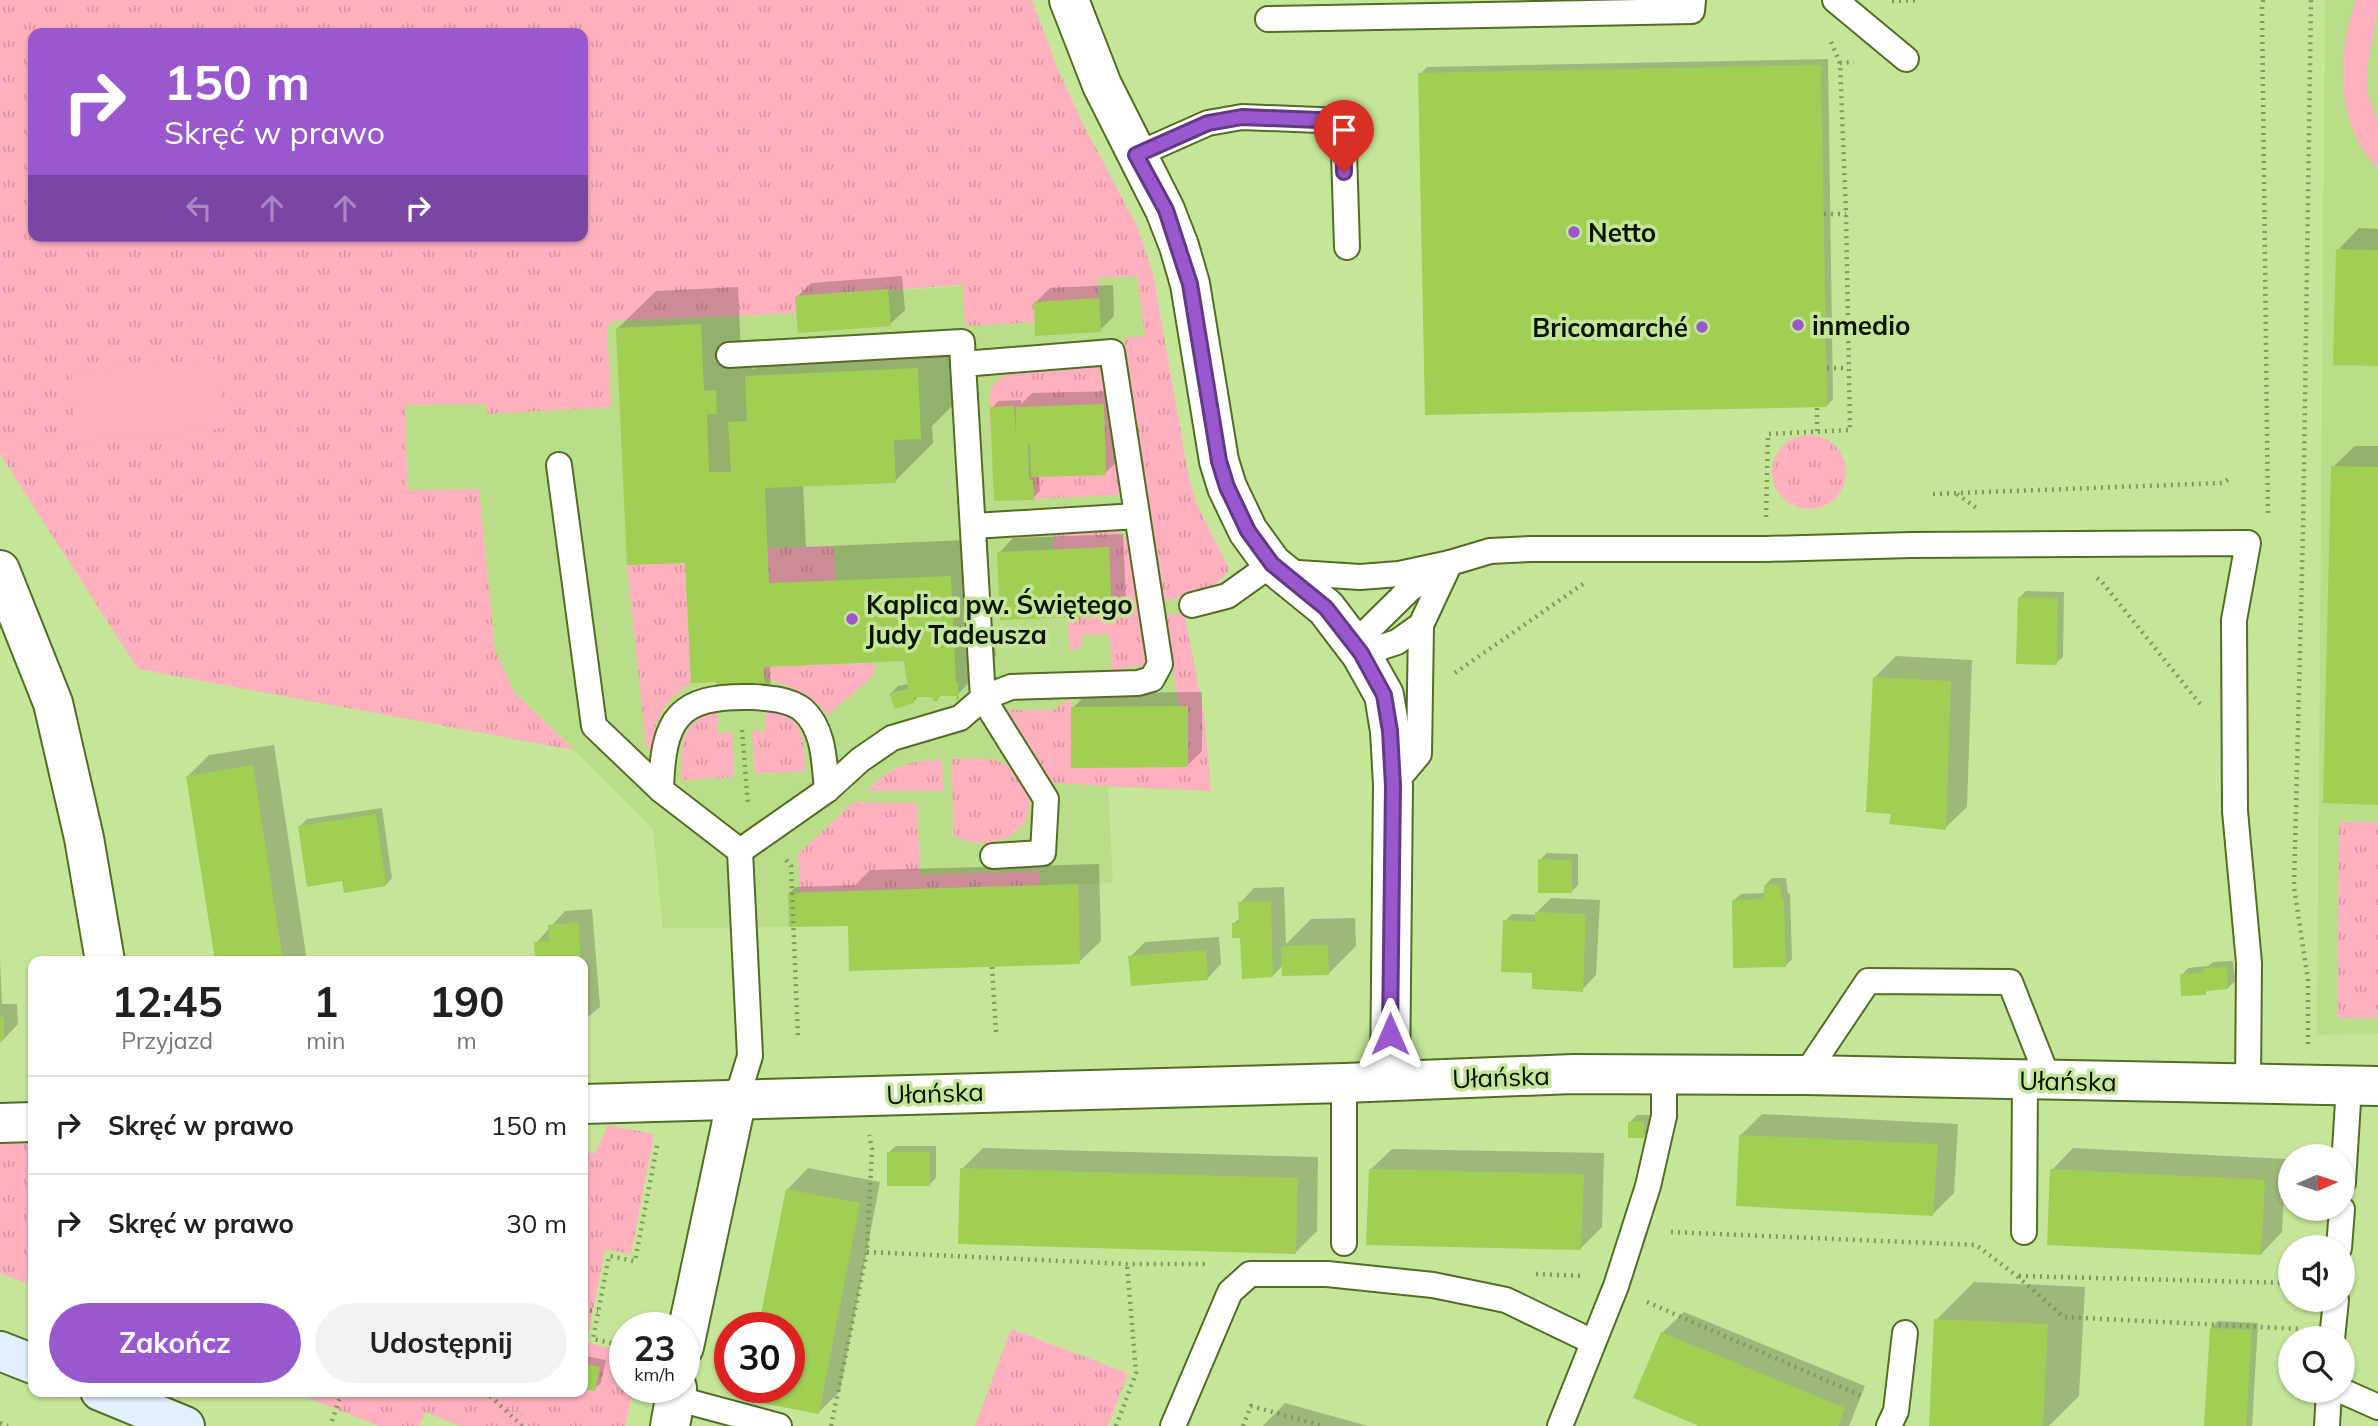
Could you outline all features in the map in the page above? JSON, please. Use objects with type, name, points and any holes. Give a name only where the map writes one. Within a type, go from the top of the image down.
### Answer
[{"type":"street","points":[[1069,0],[1102,85],[1166,210],[1190,284],[1219,461],[1227,487],[1248,531],[1278,568],[1326,608],[1357,648],[1384,695],[1390,731],[1393,786],[1390,1081]]},
{"type":"street","points":[[0,570],[53,703],[85,838],[104,956]]},
{"type":"street","name":"Ułańska","points":[[588,1104],[1573,1074],[1805,1075],[2364,1086]]},
{"type":"street","points":[[691,1312],[737,1098]]},
{"type":"street","points":[[0,1123],[28,1122]]},
{"type":"street","points":[[0,1351],[28,1362]]},
{"type":"street","points":[[115,1397],[185,1426]]},
{"type":"lane","points":[[1268,19],[1692,10],[1693,0]]},
{"type":"lane","points":[[1835,0],[1906,59]]},
{"type":"lane","points":[[1136,155],[1208,123],[1242,117],[1343,121],[1347,247]]},
{"type":"lane","points":[[729,355],[962,342],[983,698],[1046,799],[1043,853],[993,856]]},
{"type":"lane","points":[[740,851],[827,790],[860,760],[892,738],[960,718],[983,698],[1012,687],[1138,682],[1152,679],[1160,664],[1170,607],[1137,516],[1112,352],[963,364]]},
{"type":"lane","points":[[559,465],[594,726],[661,790],[740,851],[750,1056],[737,1098]]},
{"type":"lane","points":[[974,526],[1137,516]]},
{"type":"lane","points":[[1170,607],[1227,596],[1278,568],[1360,577],[1399,574],[1450,564],[1490,551],[2248,543],[2235,620],[2235,811],[2249,963],[2248,1085]]},
{"type":"lane","points":[[1393,786],[1419,754],[1421,625],[1450,564]]},
{"type":"lane","points":[[1357,648],[1410,589],[1450,564]]},
{"type":"lane","points":[[1357,648],[1397,642],[1421,625]]},
{"type":"lane","points":[[661,790],[667,733],[679,715],[697,704],[717,698],[741,697],[784,701],[803,710],[821,738],[827,790]]},
{"type":"lane","points":[[1805,1075],[1868,981],[2010,982],[2037,1080],[2024,1232]]},
{"type":"lane","points":[[1560,1426],[1616,1286],[1648,1186],[1664,1116],[1664,1074]]},
{"type":"lane","points":[[1343,1243],[1344,1083]]},
{"type":"lane","points":[[2351,1144],[2364,1086]]},
{"type":"lane","points":[[1173,1426],[1230,1292],[1250,1274],[1327,1274],[1433,1285],[1506,1300],[1593,1342]]},
{"type":"lane","points":[[1892,1418],[1905,1333]]},
{"type":"lane","points":[[2355,1397],[2378,1407]]},
{"type":"lane","points":[[2327,1426],[2328,1403]]},
{"type":"lane","points":[[674,1404],[779,1426]]},
{"type":"path","points":[[2248,543],[2268,532],[2265,476],[2263,0]]},
{"type":"path","points":[[2308,1046],[2308,981],[2294,887],[2311,0]]},
{"type":"path","points":[[1766,549],[1768,433],[1850,430],[1840,63],[1862,61],[1863,24]]},
{"type":"path","points":[[1824,214],[1846,214]]},
{"type":"path","points":[[1827,368],[1848,368]]},
{"type":"path","points":[[1817,408],[1817,432]]},
{"type":"path","points":[[1933,494],[2222,483],[2231,478]]},
{"type":"path","points":[[2093,576],[2102,582],[2235,748]]},
{"type":"path","points":[[1445,681],[1586,582]]},
{"type":"path","points":[[742,732],[748,812],[791,866],[798,1039]]},
{"type":"path","points":[[992,967],[996,1032]]},
{"type":"path","points":[[831,1426],[867,1252],[872,1149],[866,1125]]},
{"type":"path","points":[[609,1342],[593,1339],[609,1256],[635,1261],[660,1129]]},
{"type":"path","points":[[1671,1232],[1976,1245],[2064,1317],[2278,1331]]},
{"type":"path","points":[[867,1252],[1127,1264],[1204,1264]]},
{"type":"path","points":[[1116,1426],[1136,1373],[1127,1264]]},
{"type":"path","points":[[2017,1276],[2278,1283]]},
{"type":"path","points":[[1647,1302],[1892,1418]]},
{"type":"path","points":[[588,1310],[598,1311]]},
{"type":"path","points":[[332,1421],[340,1397]]},
{"type":"path","points":[[491,1397],[522,1426]]},
{"type":"path","points":[[1243,1426],[1251,1406],[1324,1426]]},
{"type":"path","points":[[0,1423],[8,1426]]},
{"type":"shaded area","points":[[2325,0],[2378,0],[2378,1034],[2317,1035]]},
{"type":"shaded area","points":[[1137,276],[1181,597],[1204,715],[1211,791],[1108,787],[1113,883],[800,892],[800,927],[663,928],[653,829],[574,750],[138,669],[0,454],[0,372],[795,296]]},
{"type":"green space","points":[[0,0],[1032,0],[1056,65],[1081,120],[1138,228],[1153,274],[1188,473],[1196,503],[1228,567],[1228,572],[1222,579],[1206,589],[1163,600],[1124,338],[1145,336],[1137,276],[1098,278],[1099,298],[1034,302],[1035,322],[965,326],[963,285],[796,296],[796,313],[613,321],[607,327],[611,407],[488,414],[486,404],[406,405],[407,490],[479,489],[495,651],[514,692],[574,750],[138,669],[0,454]]},
{"type":"green space","points":[[2356,0],[2378,0],[2367,87],[2378,124],[2378,168],[2364,151],[2354,131],[2344,88],[2345,43]]},
{"type":"green space","points":[[218,359],[224,428],[77,442],[71,372]]},
{"type":"green space","points":[[1105,366],[1124,495],[1028,499],[1019,478],[1031,477],[1103,404],[1016,407],[1017,444],[992,445],[989,404],[991,389],[1000,378],[1013,373]]},
{"type":"green space","points":[[1809,435],[1823,438],[1835,446],[1843,458],[1846,472],[1843,486],[1835,498],[1823,506],[1809,509],[1795,506],[1783,498],[1775,486],[1772,472],[1775,458],[1783,446],[1795,438]]},
{"type":"green space","points":[[1102,525],[1119,532],[1130,543],[1150,664],[1112,670],[1110,634],[1082,635],[1082,647],[1069,650],[1068,618],[1112,616],[1109,548],[1054,549],[1053,536],[1062,528]]},
{"type":"green space","points":[[834,546],[835,581],[769,583],[767,548]]},
{"type":"green space","points":[[685,563],[691,683],[672,698],[661,713],[650,755],[646,744],[627,565]]},
{"type":"green space","points":[[1184,613],[1204,715],[1211,791],[1052,783],[1007,710],[1054,710],[1071,698],[1072,768],[1188,767],[1188,706],[1179,706],[1164,615]]},
{"type":"green space","points":[[875,663],[872,677],[828,715],[814,701],[799,692],[764,678],[764,667]]},
{"type":"green space","points":[[765,709],[778,712],[795,723],[802,738],[805,771],[755,774],[752,731],[766,731]]},
{"type":"green space","points":[[718,711],[718,733],[732,732],[734,777],[682,780],[682,746],[689,728],[705,715]]},
{"type":"green space","points":[[951,759],[993,760],[1013,770],[1028,796],[1029,811],[1024,823],[1014,833],[1001,840],[986,843],[970,842],[954,836]]},
{"type":"green space","points":[[942,760],[943,791],[866,791],[900,766]]},
{"type":"green space","points":[[854,802],[917,803],[920,875],[1039,871],[1040,886],[800,892],[798,854]]},
{"type":"green space","points":[[2339,822],[2378,822],[2378,1018],[2337,1018]]},
{"type":"green space","points":[[608,1125],[654,1134],[631,1254],[605,1249],[588,1337],[588,1153],[595,1153]]},
{"type":"green space","points":[[28,1142],[28,1284],[0,1273],[0,1143]]},
{"type":"green space","points":[[1011,1329],[1128,1373],[1108,1426],[975,1426]]},
{"type":"green space","points":[[588,1342],[609,1348],[609,1403],[630,1403],[625,1426],[459,1426],[426,1412],[419,1426],[378,1426],[306,1397],[588,1397]]},
{"type":"building","points":[[1821,65],[1827,407],[1425,415],[1418,73]]},
{"type":"building","points":[[2336,249],[2378,250],[2378,366],[2333,365]]},
{"type":"building","points":[[888,289],[891,326],[798,333],[795,296]]},
{"type":"building","points":[[1099,298],[1101,332],[1035,336],[1034,302]]},
{"type":"building","points":[[701,324],[704,391],[716,390],[717,414],[707,414],[709,472],[731,472],[728,422],[747,421],[745,376],[918,368],[921,439],[894,440],[896,483],[765,488],[769,583],[951,576],[959,700],[956,700],[956,696],[938,696],[938,701],[933,701],[933,697],[914,697],[914,703],[895,709],[889,693],[908,689],[904,661],[764,667],[765,709],[718,711],[716,682],[691,683],[685,563],[627,565],[616,328]]},
{"type":"building","points":[[1104,404],[1106,475],[1031,477],[1028,444],[1029,479],[1033,480],[1034,500],[994,501],[990,407],[1014,406],[1016,433],[1016,407]]},
{"type":"building","points":[[2331,466],[2378,467],[2378,805],[2323,803]]},
{"type":"building","points":[[1109,547],[1112,616],[1000,620],[997,552]]},
{"type":"building","points":[[2018,597],[2058,598],[2057,665],[2016,664]]},
{"type":"building","points":[[1873,677],[1951,681],[1946,830],[1889,824],[1891,814],[1866,812]]},
{"type":"building","points":[[1188,706],[1188,767],[1071,768],[1071,707]]},
{"type":"building","points":[[253,765],[282,956],[214,956],[186,776]]},
{"type":"building","points":[[376,814],[386,886],[344,893],[342,881],[307,887],[298,826]]},
{"type":"building","points":[[1538,859],[1572,860],[1572,893],[1538,893]]},
{"type":"building","points":[[1078,884],[1080,964],[849,971],[848,926],[789,927],[788,893]]},
{"type":"building","points":[[1780,884],[1782,900],[1784,899],[1786,967],[1733,968],[1732,900],[1763,899],[1764,885]]},
{"type":"building","points":[[1271,901],[1273,977],[1242,979],[1240,938],[1232,938],[1232,923],[1239,923],[1238,902]]},
{"type":"building","points":[[1535,912],[1586,914],[1583,992],[1532,989],[1532,973],[1501,972],[1503,920],[1535,922]]},
{"type":"building","points":[[578,922],[581,956],[535,956],[534,942],[549,941],[548,925]]},
{"type":"building","points":[[1328,945],[1329,975],[1282,976],[1281,946]]},
{"type":"building","points":[[1206,950],[1208,980],[1131,986],[1128,956]]},
{"type":"building","points":[[2227,967],[2228,989],[2206,991],[2206,995],[2181,996],[2180,974],[2204,972],[2204,968]]},
{"type":"building","points":[[0,1017],[4,1017],[4,1040],[0,1041]]},
{"type":"building","points":[[1644,1121],[1644,1138],[1628,1138],[1628,1122]]},
{"type":"building","points":[[1739,1135],[1938,1144],[1933,1216],[1736,1206]]},
{"type":"building","points":[[887,1152],[930,1152],[930,1186],[887,1186]]},
{"type":"building","points":[[960,1168],[1298,1178],[1296,1254],[958,1244]]},
{"type":"building","points":[[1369,1169],[1584,1174],[1581,1250],[1366,1245]]},
{"type":"building","points":[[2050,1169],[2265,1180],[2261,1255],[2047,1245]]},
{"type":"building","points":[[786,1189],[860,1203],[819,1414],[760,1403],[805,1403],[805,1312],[761,1312]]},
{"type":"building","points":[[1934,1319],[2048,1324],[2043,1426],[1929,1426]]},
{"type":"building","points":[[2210,1328],[2252,1330],[2246,1426],[2204,1426]]},
{"type":"building","points":[[1661,1332],[1845,1408],[1838,1426],[1699,1426],[1633,1398]]},
{"type":"building","points":[[588,1364],[600,1367],[595,1391],[588,1390]]},
{"type":"place","name":"Netto","points":[[1574,232]]},
{"type":"place","name":"inmedio","points":[[1798,325]]},
{"type":"place","name":"Bricomarché","points":[[1702,327]]},
{"type":"place","name":"Kaplica pw. Świętego Judy Tadeusza","points":[[852,619]]},
{"type":"route","points":[[1344,172],[1343,121],[1242,117],[1208,123],[1136,155],[1166,210],[1190,284],[1219,461],[1227,487],[1248,531],[1272,564],[1326,608],[1361,653],[1384,695],[1390,731],[1393,786],[1390,1034]]}]
